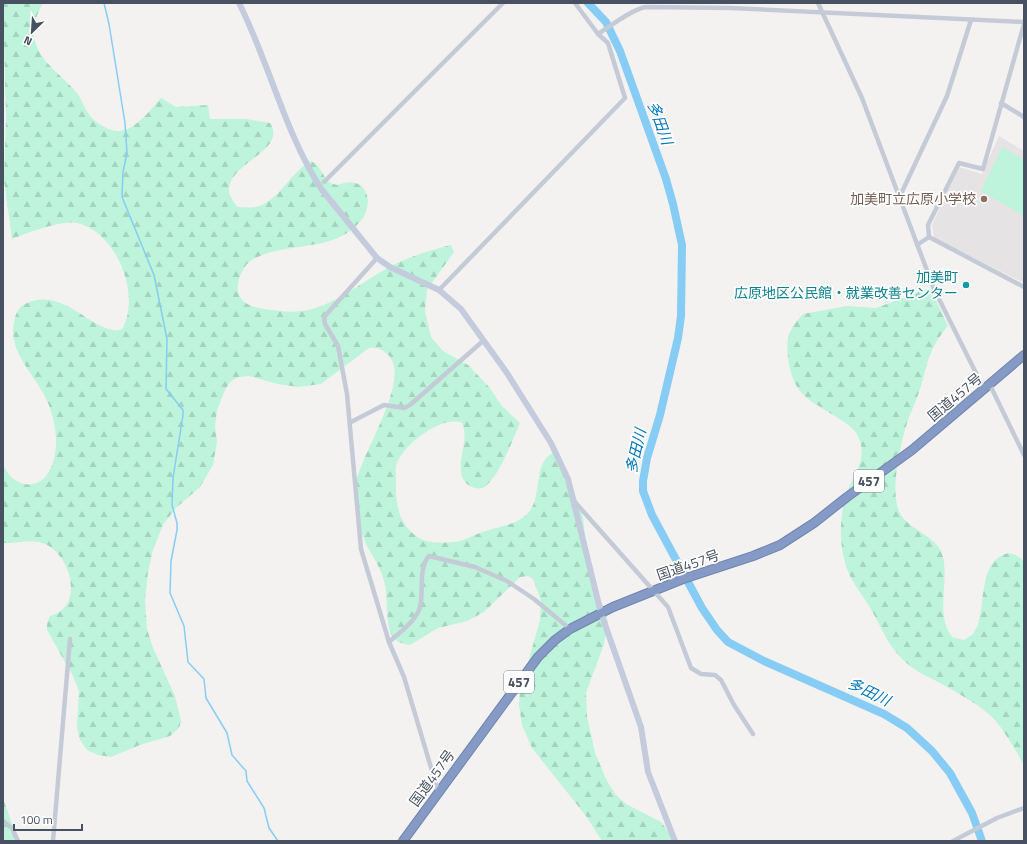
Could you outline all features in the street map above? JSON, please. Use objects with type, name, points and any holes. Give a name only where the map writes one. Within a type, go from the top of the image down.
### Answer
[{"type":"highway","name":"国道457号","points":[[403,841],[438,791],[538,657],[555,640],[570,629],[601,613],[653,591],[780,545],[808,527],[912,450],[1024,355]]},
{"type":"street","points":[[239,3],[286,116],[315,180],[377,258],[390,267],[439,290],[461,310],[507,373],[551,443],[565,470],[601,613],[641,727],[648,772],[675,841]]},
{"type":"street","points":[[324,182],[503,3]]},
{"type":"street","points":[[439,290],[625,98],[608,43],[598,34],[575,3]]},
{"type":"street","points":[[818,3],[862,98],[934,289],[1024,456]]},
{"type":"street","points":[[598,34],[620,21],[632,11],[646,7],[823,12],[1024,23],[983,169],[959,163],[928,225],[929,237]]},
{"type":"street","points":[[900,196],[947,96],[971,20]]},
{"type":"street","points":[[1001,103],[1024,117]]},
{"type":"street","points":[[917,245],[929,237]]},
{"type":"street","points":[[929,237],[1024,287]]},
{"type":"street","points":[[377,258],[324,316],[325,324],[338,346],[351,422],[359,538],[369,580],[389,642],[404,677],[438,791]]},
{"type":"street","points":[[351,422],[384,405],[404,408],[410,405],[483,341]]},
{"type":"street","points":[[573,500],[668,607],[692,668],[701,674],[715,675],[721,680],[752,734]]},
{"type":"street","points":[[389,642],[420,609],[424,565],[429,556],[475,567],[507,581],[534,599],[570,629]]},
{"type":"street","points":[[53,841],[70,639]]},
{"type":"street","points":[[953,841],[992,820],[1024,808]]},
{"type":"street","points":[[3,821],[12,828],[18,841]]},
{"type":"shaded area","name":"加美町立広原小学校","points":[[999,136],[1024,151],[1024,283],[934,238],[932,225],[959,167],[982,174]]},
{"type":"green space","points":[[3,3],[43,3],[34,25],[34,38],[37,47],[52,68],[77,93],[91,117],[107,128],[118,131],[130,128],[142,119],[161,98],[176,107],[208,105],[210,119],[246,119],[270,123],[273,133],[271,141],[265,149],[238,172],[231,181],[229,193],[237,207],[256,207],[264,204],[278,193],[297,172],[311,161],[318,166],[330,183],[338,185],[347,182],[355,183],[360,185],[365,190],[368,203],[363,218],[347,233],[336,239],[312,245],[275,251],[249,262],[243,270],[238,283],[239,296],[244,302],[260,308],[294,312],[306,311],[336,300],[391,266],[414,256],[451,245],[454,252],[427,290],[425,311],[431,337],[443,351],[468,365],[489,387],[502,406],[520,423],[506,456],[497,472],[485,487],[481,488],[470,486],[465,482],[461,474],[461,459],[465,435],[462,423],[454,421],[444,423],[423,434],[414,441],[399,458],[396,466],[396,498],[400,514],[408,528],[425,541],[446,543],[460,541],[480,533],[508,525],[521,519],[531,509],[536,494],[541,469],[548,456],[555,452],[566,469],[583,517],[587,554],[599,597],[606,612],[608,623],[604,644],[586,693],[587,716],[595,753],[607,781],[616,795],[626,804],[661,822],[676,841],[602,841],[586,816],[532,748],[522,725],[519,705],[520,691],[540,620],[541,601],[533,579],[528,576],[520,577],[484,612],[467,621],[438,628],[410,645],[396,640],[392,636],[388,624],[384,579],[363,538],[355,502],[355,488],[358,474],[383,417],[394,379],[393,364],[386,353],[376,348],[369,348],[321,384],[298,387],[278,384],[249,376],[238,377],[230,382],[217,410],[215,427],[217,442],[213,465],[200,487],[176,508],[163,525],[153,550],[148,572],[145,601],[147,629],[153,648],[175,696],[181,721],[179,728],[170,736],[140,745],[111,757],[98,755],[87,750],[80,740],[77,727],[79,691],[73,676],[47,630],[47,623],[50,616],[61,611],[68,602],[71,592],[67,569],[62,559],[54,550],[45,544],[35,541],[3,543],[3,465],[10,476],[15,480],[20,483],[34,484],[46,476],[51,468],[56,450],[54,420],[51,411],[43,393],[18,352],[14,342],[13,330],[17,312],[20,308],[25,304],[40,300],[53,301],[66,306],[112,330],[122,329],[127,315],[129,300],[127,283],[122,267],[114,251],[103,238],[91,228],[77,223],[62,223],[12,239],[4,180],[6,118]]},
{"type":"green space","points":[[1002,147],[1024,160],[1024,216],[981,191]]},
{"type":"green space","points":[[930,288],[948,326],[938,339],[931,353],[918,396],[905,429],[897,468],[897,506],[901,515],[911,526],[936,544],[943,557],[945,578],[943,598],[944,619],[952,637],[964,640],[973,634],[980,618],[987,574],[998,558],[1008,553],[1016,555],[1024,561],[1024,766],[1006,735],[995,720],[976,704],[916,670],[896,653],[870,607],[853,582],[844,559],[841,526],[843,505],[861,459],[861,444],[858,436],[851,427],[805,396],[794,381],[790,371],[787,350],[788,338],[792,328],[803,314],[847,306],[876,308]]},
{"type":"green space","points":[[3,798],[18,841],[3,841]]},
{"type":"waterway","points":[[104,3],[109,24],[125,123],[127,153],[123,172],[122,197],[154,275],[167,339],[166,389],[183,410],[173,478],[172,505],[177,523],[177,530],[171,561],[170,593],[184,626],[188,662],[204,679],[206,698],[227,733],[232,755],[246,771],[247,781],[264,808],[269,828],[278,841]]},
{"type":"waterway","name":"多田川","points":[[588,3],[606,22],[620,51],[666,179],[682,245],[681,316],[678,338],[660,415],[647,458],[643,481],[643,491],[652,515],[702,608],[717,630],[728,642],[764,661],[884,714],[907,728],[932,751],[950,773],[972,813],[982,841]]},
{"type":"place","name":"加美町立広原小学校","points":[[984,199]]},
{"type":"place","name":"加美町 広原地区公民館・就業改善センター","points":[[966,285]]}]
